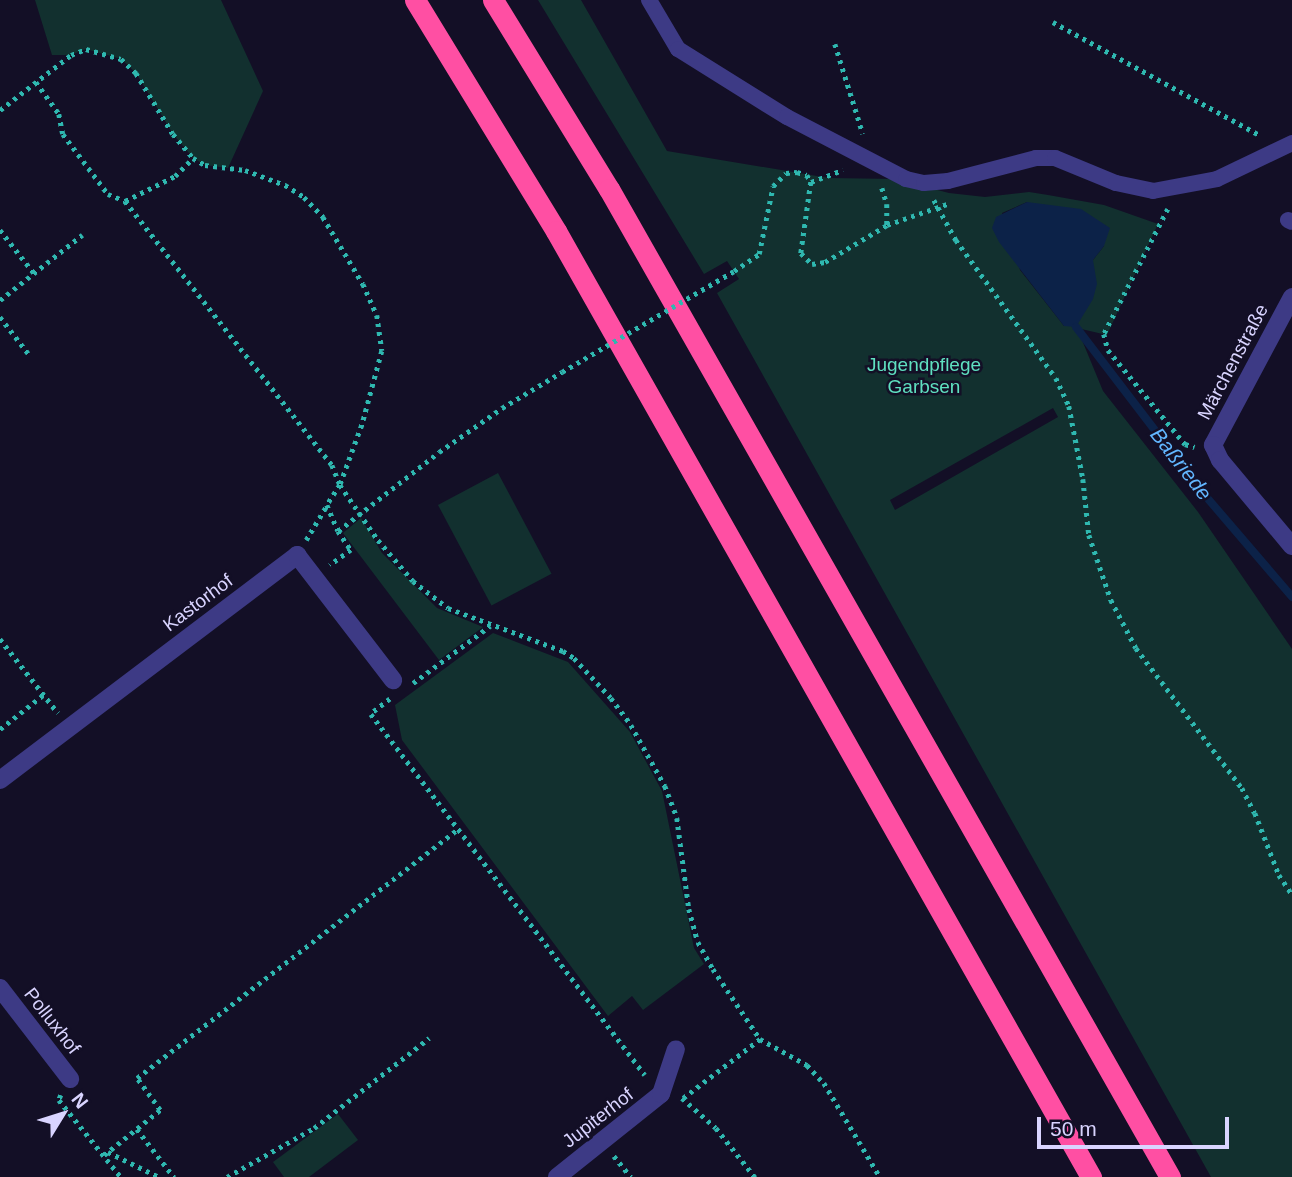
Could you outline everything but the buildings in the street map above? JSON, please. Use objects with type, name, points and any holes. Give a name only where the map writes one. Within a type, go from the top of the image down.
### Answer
[{"type":"highway","points":[[415,0],[556,231],[1091,1177]]},
{"type":"highway","points":[[493,0],[609,189],[1170,1177]]},
{"type":"street","name":"Märchenstraße","points":[[1292,297],[1213,445],[1220,460],[1292,546]]},
{"type":"street","points":[[296,555],[398,685]]},
{"type":"street","name":"Kastorhof","points":[[0,780],[296,555]]},
{"type":"street","name":"Polluxhof","points":[[0,988],[70,1079]]},
{"type":"street","points":[[663,1089],[676,1049]]},
{"type":"street","name":"Jupiterhof","points":[[557,1177],[663,1089]]},
{"type":"lane","points":[[649,0],[678,49],[787,117],[906,179],[924,183],[948,181],[1036,158],[1055,158],[1116,183],[1153,191],[1217,179],[1288,146]]},
{"type":"path","points":[[1053,22],[1288,146]]},
{"type":"path","points":[[0,110],[71,55],[86,50],[121,59],[136,74],[173,134],[193,159],[205,165],[263,176],[304,197],[323,217],[363,284],[377,315],[382,351],[341,485],[296,555]]},
{"type":"path","points":[[36,82],[59,114],[63,134],[108,194],[125,201],[332,465],[341,485],[398,564],[432,597],[448,608],[549,644],[574,658],[631,725],[661,776],[677,818],[689,909],[698,942],[760,1039],[807,1065],[824,1083],[880,1177]]},
{"type":"path","points":[[125,201],[175,176],[193,159]]},
{"type":"path","points":[[338,531],[439,452],[502,408],[760,254],[773,186],[786,173],[807,175],[811,182],[801,253],[812,264],[825,262],[887,225],[951,202]]},
{"type":"path","points":[[924,183],[956,240],[1056,378],[1069,406],[1083,479],[1089,535],[1111,600],[1136,648],[1242,788],[1255,813],[1279,875],[1292,894]]},
{"type":"path","points":[[1170,205],[1104,334],[1108,350],[1185,444],[1198,448],[1213,445]]},
{"type":"path","points":[[0,230],[34,273]]},
{"type":"path","points":[[0,300],[82,235]]},
{"type":"path","points":[[0,317],[28,353]]},
{"type":"path","points":[[314,578],[351,550],[338,531],[327,505]]},
{"type":"path","points":[[491,625],[398,685],[371,714],[663,1089],[683,1099],[716,1128],[755,1177]]},
{"type":"path","points":[[0,639],[68,726]]},
{"type":"path","points":[[0,729],[44,695]]},
{"type":"path","points":[[106,1153],[160,1110],[137,1078],[458,829]]},
{"type":"path","points":[[227,1177],[314,1128],[429,1038]]},
{"type":"path","points":[[683,1099],[760,1039]]},
{"type":"path","points":[[70,1079],[59,1100],[106,1153],[121,1177]]},
{"type":"path","points":[[137,1129],[174,1177]]},
{"type":"path","points":[[106,1153],[159,1177]]},
{"type":"green space","points":[[35,0],[221,0],[263,91],[228,168],[205,165],[193,158],[173,134],[136,73],[121,59],[86,49],[71,55],[52,55]]},
{"type":"green space","name":"Jugendpflege Garbsen","points":[[538,0],[581,0],[667,151],[829,178],[895,179],[949,193],[985,197],[1029,192],[1104,205],[1158,224],[1107,335],[1077,328],[1103,391],[1198,512],[1292,649],[1292,1177],[1211,1177],[717,293],[739,279],[727,261],[704,274]],"holes":[[[1027,202],[1104,246],[1093,260],[1064,326],[1020,270],[1002,213]],[[1053,408],[1058,417],[895,510],[890,500]]]},
{"type":"green space","points":[[498,473],[552,574],[491,606],[438,505]]},
{"type":"green space","points":[[361,518],[382,553],[437,608],[483,627],[439,660],[343,533]]},
{"type":"green space","points":[[493,633],[568,662],[630,732],[662,791],[694,948],[704,964],[643,1010],[632,996],[608,1016],[402,740],[395,705]]},
{"type":"green space","points":[[338,1114],[358,1140],[309,1177],[284,1177],[273,1162]]},
{"type":"water","points":[[1027,202],[1081,209],[1110,228],[1104,246],[1093,260],[1097,284],[1093,299],[1076,327],[1064,326],[999,242],[992,228],[996,217]]},
{"type":"waterway","name":"Baßriede","points":[[1076,327],[1203,493],[1292,597]]}]
